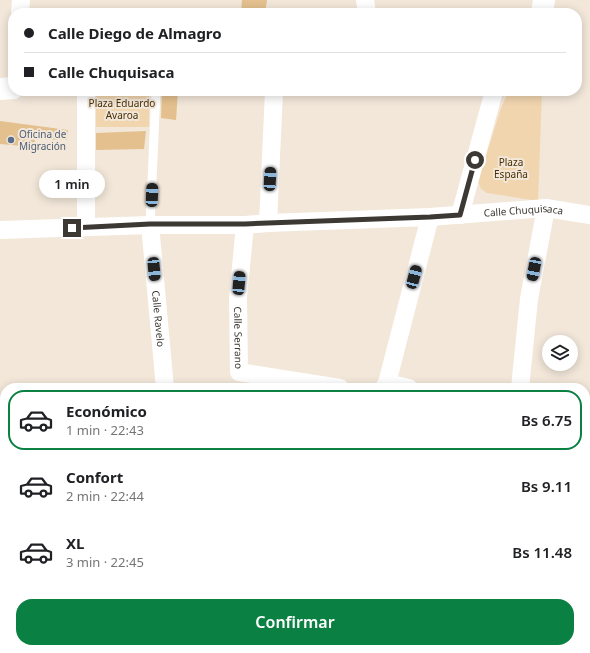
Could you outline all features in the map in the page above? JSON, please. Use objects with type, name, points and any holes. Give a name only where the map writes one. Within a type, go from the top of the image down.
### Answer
[{"type":"street","points":[[86,96],[86,227]]},
{"type":"street","points":[[268,223],[274,96]]},
{"type":"street","points":[[460,215],[493,96]]},
{"type":"street","points":[[521,383],[529,299],[546,208]]},
{"type":"street","name":"Calle Chuquisaca","points":[[0,230],[150,224],[245,224],[430,217],[546,208],[590,216]]},
{"type":"street","points":[[387,383],[430,217]]},
{"type":"street","name":"Calle Ravelo","points":[[150,224],[165,383]]},
{"type":"street","name":"Calle Serrano","points":[[245,224],[238,298],[239,372],[308,383]]},
{"type":"lane","points":[[150,224],[156,96]]},
{"type":"green space","name":"Plaza Eduardo Avaroa","points":[[96,96],[149,96],[149,127],[96,127]]},
{"type":"green space","name":"Plaza España","points":[[507,96],[542,96],[538,201],[487,193],[481,189],[478,181],[501,108]]},
{"type":"building","points":[[242,0],[267,0],[266,8],[241,8]]},
{"type":"building","points":[[162,96],[178,96],[176,120],[161,118]]},
{"type":"building","points":[[0,121],[68,130],[67,140],[35,139],[34,147],[0,144]]},
{"type":"building","points":[[146,131],[144,149],[96,150],[96,133]]},
{"type":"place","name":"Oficina de Migración","points":[[11,140]]},
{"type":"route","points":[[72,228],[150,224],[245,224],[460,215],[475,160]]}]
